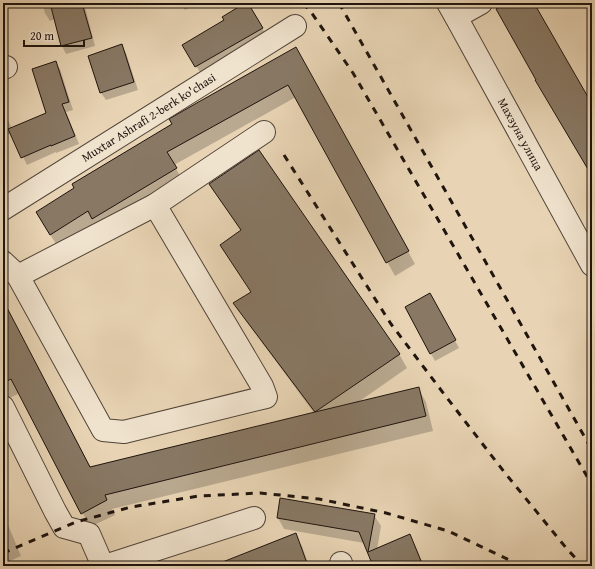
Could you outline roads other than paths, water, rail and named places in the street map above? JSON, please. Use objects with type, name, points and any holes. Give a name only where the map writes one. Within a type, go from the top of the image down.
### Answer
[{"type":"street","points":[[452,10],[481,3]]},
{"type":"street","name":"Махзуна улица","points":[[452,10],[592,265]]},
{"type":"street","name":"Muxtar Ashrafi 2-berk ko'chasi","points":[[3,209],[295,26]]},
{"type":"street","points":[[155,205],[262,386],[266,398],[124,432],[103,430],[10,269],[155,205],[264,132]]},
{"type":"street","points":[[3,407],[64,528],[89,534],[104,566],[254,518]]},
{"type":"railway","points":[[303,3],[311,12],[353,73],[592,485]]},
{"type":"railway","points":[[339,3],[592,450]]},
{"type":"railway","points":[[284,155],[391,324],[505,473],[567,549],[583,566]]},
{"type":"railway","points":[[3,553],[76,522],[131,507],[199,496],[260,493],[319,499],[386,513],[448,531],[522,566]]}]
